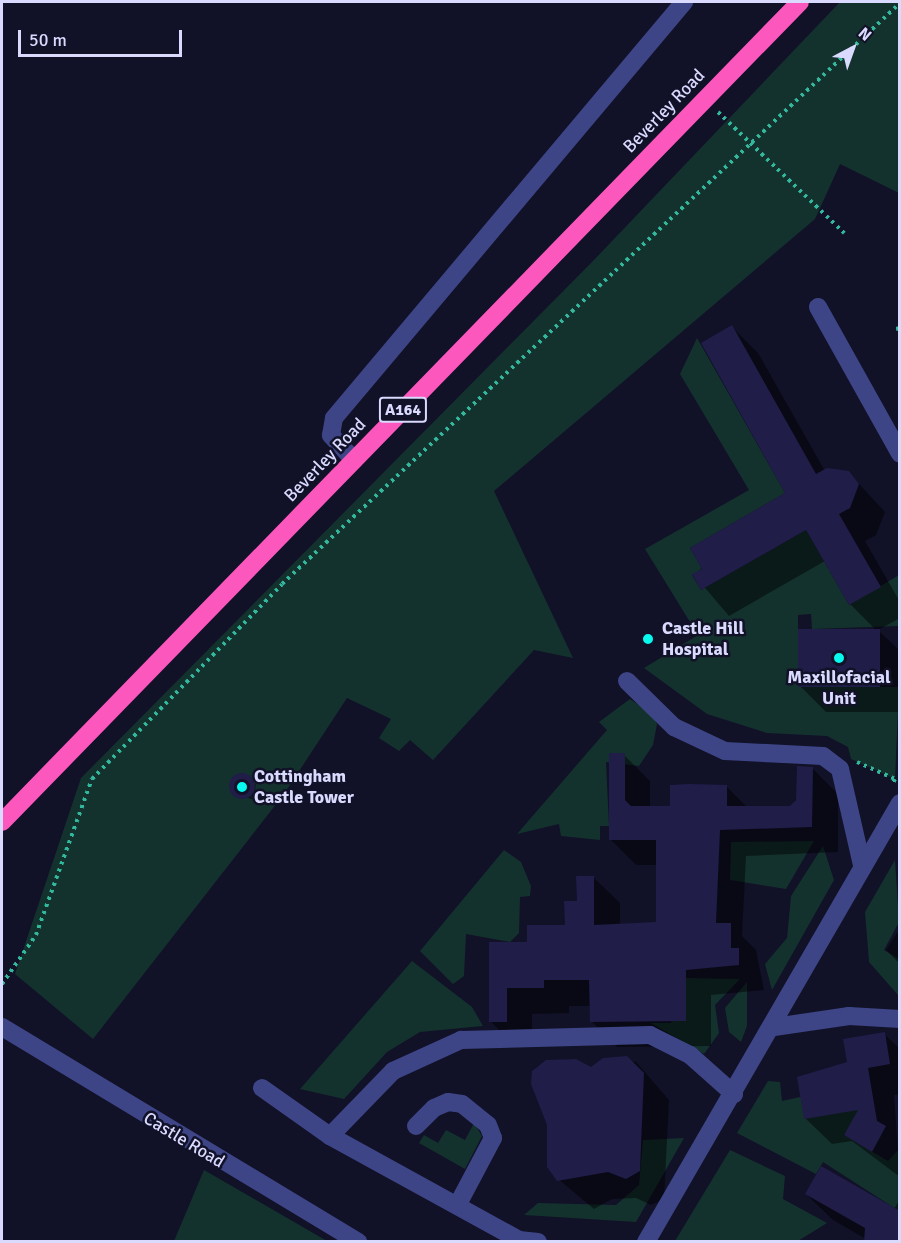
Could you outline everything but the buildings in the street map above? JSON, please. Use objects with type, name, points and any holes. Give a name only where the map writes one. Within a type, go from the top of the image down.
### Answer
[{"type":"highway","name":"Beverley Road","points":[[3,824],[800,2]]},
{"type":"street","points":[[354,460],[331,435],[334,418],[684,2]]},
{"type":"street","points":[[818,307],[900,454]]},
{"type":"street","points":[[627,681],[674,727],[725,751],[823,756],[840,769],[862,865]]},
{"type":"street","points":[[646,1242],[774,1027],[862,865],[900,803]]},
{"type":"street","name":"Castle Road","points":[[2,1011],[8,1030],[186,1142],[358,1242]]},
{"type":"street","points":[[774,1027],[849,1016],[900,1019]]},
{"type":"street","points":[[330,1136],[393,1071],[461,1040],[650,1035],[690,1054],[734,1094]]},
{"type":"street","points":[[262,1088],[330,1136],[458,1204],[519,1240],[538,1242]]},
{"type":"street","points":[[416,1126],[434,1108],[448,1102],[469,1108],[489,1125],[493,1138],[488,1152],[458,1204]]},
{"type":"path","points":[[2,984],[36,935],[92,779],[274,592],[900,3]]},
{"type":"path","points":[[705,99],[844,233]]},
{"type":"path","points":[[840,769],[851,759],[895,779],[891,788],[900,793]]},
{"type":"green space","points":[[840,2],[899,2],[899,193],[840,164],[815,219],[494,491],[573,658],[534,650],[433,760],[410,740],[399,751],[379,738],[391,719],[347,698],[284,794],[93,1039],[15,974],[81,778],[593,261]]},
{"type":"green space","points":[[697,338],[785,493],[690,548],[702,569],[692,575],[701,590],[806,530],[849,605],[899,575],[899,626],[812,629],[811,614],[798,615],[798,686],[899,687],[895,779],[851,759],[848,747],[827,736],[767,733],[707,714],[644,668],[698,635],[645,549],[749,490],[680,374]]},
{"type":"green space","points":[[630,699],[651,713],[657,724],[653,745],[639,766],[606,762],[609,826],[600,826],[600,840],[561,836],[559,824],[517,834],[607,730],[599,722]]},
{"type":"green space","points":[[814,841],[786,889],[730,880],[731,842]]},
{"type":"green space","points":[[823,846],[834,880],[772,990],[765,964],[787,938],[791,896]]},
{"type":"green space","points":[[504,850],[521,862],[531,886],[530,896],[520,897],[519,933],[510,942],[466,934],[464,976],[453,984],[420,951]]},
{"type":"green space","points":[[895,860],[899,922],[884,950],[899,959],[898,995],[869,962],[865,912]]},
{"type":"green space","points":[[412,961],[472,1007],[483,1026],[420,1032],[387,1052],[344,1099],[300,1089]]},
{"type":"green space","points":[[686,978],[740,979],[715,1005],[719,1033],[704,1054],[651,1023],[671,1023]]},
{"type":"green space","points":[[747,982],[747,1026],[741,1042],[729,1032],[725,1008]]},
{"type":"green space","points":[[768,1081],[780,1082],[782,1101],[800,1097],[860,1110],[844,1135],[888,1161],[899,1149],[899,1211],[823,1162],[816,1174],[737,1133]]},
{"type":"green space","points":[[474,1123],[482,1136],[465,1169],[419,1143],[424,1135],[438,1143],[446,1130],[465,1140]]},
{"type":"green space","points":[[684,1138],[636,1222],[524,1215],[538,1203],[616,1205],[639,1185],[643,1140]]},
{"type":"green space","points":[[730,1150],[785,1176],[783,1199],[827,1223],[798,1241],[675,1241]]},
{"type":"green space","points":[[204,1170],[327,1241],[174,1241]]},
{"type":"place","name":"Castle Hill Hospital","points":[[648,639]]},
{"type":"place","name":"Maxillofacial Unit","points":[[839,658]]},
{"type":"place","name":"Cottingham Castle Tower","points":[[242,787]]}]
